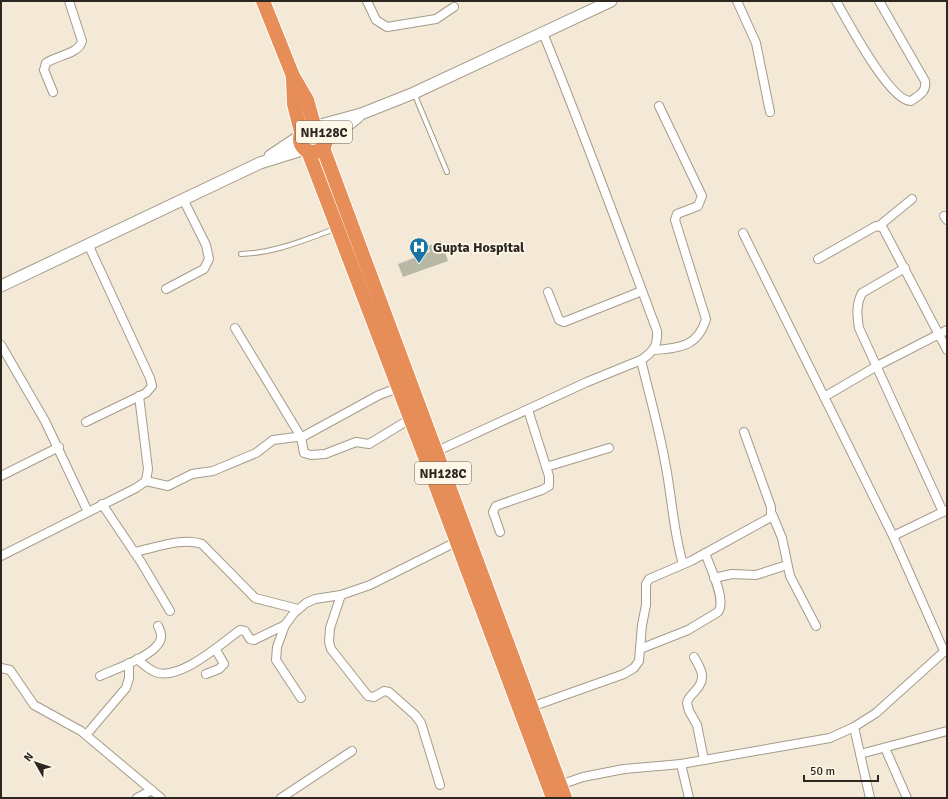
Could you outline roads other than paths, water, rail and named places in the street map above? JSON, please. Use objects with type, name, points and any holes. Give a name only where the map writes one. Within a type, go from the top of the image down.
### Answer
[{"type":"highway","name":"NH128C","points":[[263,1],[292,76],[307,100],[316,126]]},
{"type":"highway","name":"NH128C","points":[[292,76],[294,104],[304,142],[338,228],[456,542],[554,790],[565,798]]},
{"type":"highway","name":"NH128C","points":[[304,142],[307,127],[316,126],[323,129],[326,135],[324,145],[531,706],[554,790]]},
{"type":"highway","name":"NH128C","points":[[304,142],[316,152],[324,145]]},
{"type":"street","points":[[53,92],[44,70],[46,63],[76,49],[82,41],[69,1]]},
{"type":"street","points":[[367,1],[376,20],[387,27],[436,19],[454,7]]},
{"type":"street","points":[[316,126],[361,114],[414,93],[611,1]]},
{"type":"street","points":[[737,1],[756,44],[770,112]]},
{"type":"street","points":[[836,1],[861,46],[878,71],[899,96],[904,100],[911,101],[924,92],[926,88],[925,81],[879,1]]},
{"type":"street","points":[[543,33],[584,134],[642,291],[656,331],[656,345],[654,350]]},
{"type":"street","points":[[436,452],[587,382],[641,360],[654,350],[674,348],[688,344],[700,334],[706,319],[675,220],[677,214],[698,206],[702,196],[660,106]]},
{"type":"street","points":[[324,145],[361,114]]},
{"type":"street","points":[[1,286],[304,142]]},
{"type":"street","points":[[166,289],[204,269],[209,259],[206,245],[183,199]]},
{"type":"street","points":[[818,259],[879,226],[912,199]]},
{"type":"street","points":[[879,226],[887,231],[905,268],[943,332],[947,350]]},
{"type":"street","points":[[554,790],[583,777],[624,769],[681,764],[830,738],[854,727],[876,713],[946,650],[893,536],[743,232]]},
{"type":"street","points":[[86,422],[139,396],[149,389],[152,382],[88,244]]},
{"type":"street","points":[[893,536],[945,511],[859,328],[857,317],[859,299],[862,293],[905,268]]},
{"type":"street","points":[[548,292],[559,320],[564,322],[642,291]]},
{"type":"street","points":[[235,328],[301,437],[304,453],[311,455],[325,454],[356,442],[369,444],[410,419]]},
{"type":"street","points":[[824,397],[877,366],[943,332]]},
{"type":"street","points":[[1,345],[25,384],[59,447],[88,512]]},
{"type":"street","points":[[641,360],[665,461],[676,523],[676,540],[683,564]]},
{"type":"street","points":[[146,481],[168,486],[192,474],[213,471],[256,453],[273,440],[301,437],[379,395],[398,388]]},
{"type":"street","points":[[1,556],[136,488],[146,481],[148,469],[139,396]]},
{"type":"street","points":[[500,532],[493,512],[496,506],[547,488],[550,483],[528,410]]},
{"type":"street","points":[[744,432],[772,514],[782,538],[793,583],[816,626]]},
{"type":"street","points":[[1,476],[59,447]]},
{"type":"street","points":[[546,467],[609,448]]},
{"type":"street","points":[[102,504],[134,552],[170,611]]},
{"type":"street","points":[[531,706],[630,671],[639,661],[642,625],[646,604],[647,582],[653,576],[683,564],[769,519],[772,514]]},
{"type":"street","points":[[134,552],[181,542],[202,544],[255,598],[298,610]]},
{"type":"street","points":[[301,698],[276,660],[277,647],[285,625],[298,610],[315,600],[341,595],[388,577],[456,542]]},
{"type":"street","points":[[640,649],[688,630],[722,608],[721,600],[705,553]]},
{"type":"street","points":[[714,578],[742,574],[756,575],[788,565]]},
{"type":"street","points":[[341,595],[328,635],[331,649],[368,696],[374,697],[387,691],[415,715],[423,728],[440,785]]},
{"type":"street","points":[[138,659],[155,672],[168,674],[216,650],[240,630],[245,632],[250,639],[254,640],[285,625]]},
{"type":"street","points":[[100,676],[151,652],[160,641],[161,636],[158,626]]},
{"type":"street","points":[[206,674],[219,669],[224,664],[216,650]]},
{"type":"street","points":[[694,657],[703,676],[698,688],[687,703],[691,715],[698,725],[704,760]]},
{"type":"street","points":[[86,735],[126,688],[129,678],[129,663]]},
{"type":"street","points":[[1,668],[10,670],[31,701],[39,709],[86,735],[161,798]]},
{"type":"street","points":[[854,727],[870,798]]},
{"type":"street","points":[[860,754],[947,731]]},
{"type":"street","points":[[885,748],[907,798]]},
{"type":"street","points":[[281,798],[352,751]]},
{"type":"street","points":[[681,764],[689,798]]},
{"type":"street","points":[[136,798],[152,790]]},
{"type":"lane","points":[[414,93],[447,172]]},
{"type":"lane","points":[[241,254],[261,253],[277,250],[338,228]]},
{"type":"place","name":"Gupta Hospital","points":[[419,264]]}]
